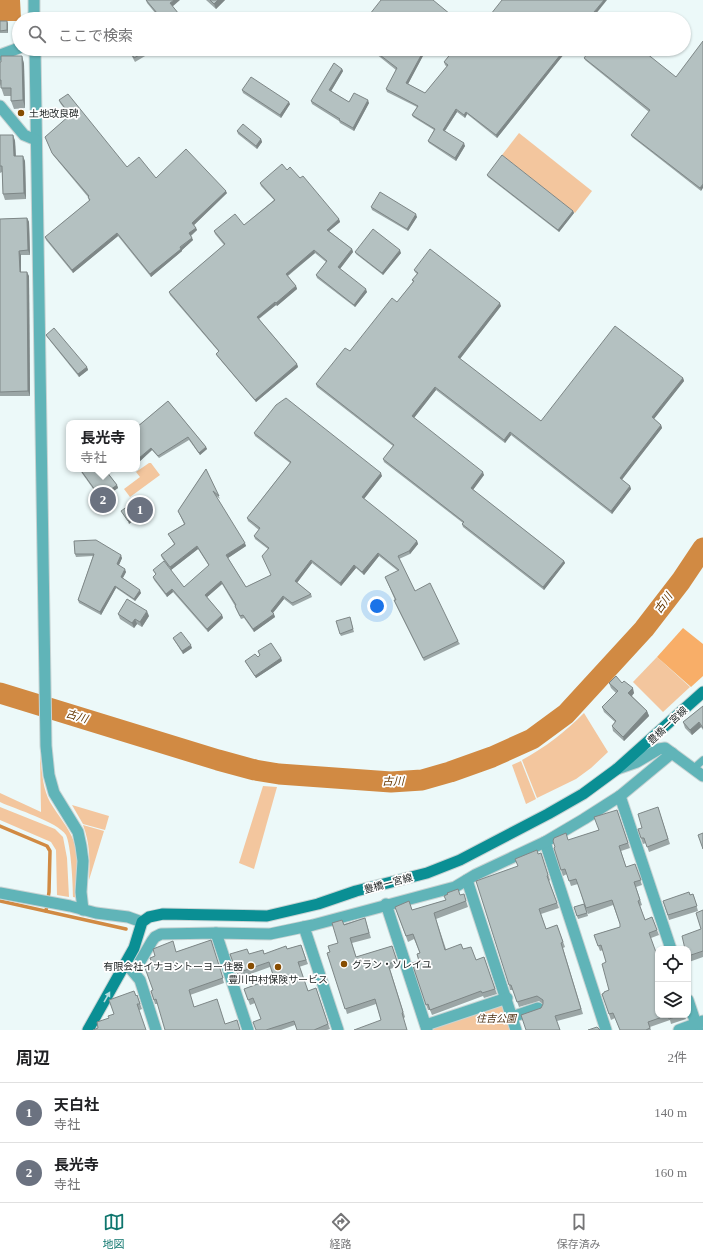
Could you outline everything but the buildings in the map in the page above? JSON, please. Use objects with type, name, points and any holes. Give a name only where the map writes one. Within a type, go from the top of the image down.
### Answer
[{"type":"main road","name":"豊橋一宮線","points":[[142,922],[149,917],[163,914],[267,916],[318,904],[356,891],[427,872],[460,860],[583,794],[617,769],[703,692]]},
{"type":"main road","points":[[88,1030],[134,948],[142,922]]},
{"type":"street","points":[[34,0],[34,12]]},
{"type":"street","points":[[0,55],[12,51]]},
{"type":"street","points":[[35,56],[47,762],[51,784],[58,800],[78,832],[83,865],[81,892],[83,910]]},
{"type":"street","points":[[0,106],[24,135],[36,140]]},
{"type":"street","points":[[617,769],[637,762],[659,749],[665,748],[703,776]]},
{"type":"street","points":[[134,972],[155,937],[161,934],[216,932],[270,934],[455,887],[475,875],[545,842],[584,819],[620,796],[672,753]]},
{"type":"street","points":[[620,796],[670,946]]},
{"type":"street","points":[[545,842],[606,1030]]},
{"type":"street","points":[[467,880],[507,998],[516,1030]]},
{"type":"street","points":[[0,893],[83,910],[128,917],[142,922]]},
{"type":"street","points":[[386,904],[427,1028],[507,998]]},
{"type":"street","points":[[304,926],[338,1030]]},
{"type":"street","points":[[216,932],[248,1030]]},
{"type":"street","points":[[125,964],[140,980],[156,1030]]},
{"type":"street","points":[[512,1017],[538,1008]]},
{"type":"street","points":[[679,1030],[698,1025],[691,1008]]},
{"type":"lane","points":[[692,769],[703,760]]},
{"type":"green space","points":[[519,133],[592,191],[575,213],[502,155]]},
{"type":"green space","points":[[151,463],[160,475],[130,497],[124,489],[140,477],[136,472],[140,472],[140,469]]},
{"type":"green space","points":[[657,657],[690,687],[663,712],[633,682]]},
{"type":"green space","points":[[584,713],[608,752],[591,768],[576,779],[537,798],[522,760],[555,739]]},
{"type":"green space","points":[[40,754],[47,796],[69,831],[76,849],[78,898],[73,897],[70,856],[66,835],[54,825],[36,816],[0,802],[0,793],[41,812]]},
{"type":"green space","points":[[521,761],[536,799],[526,804],[512,765]]},
{"type":"green space","points":[[263,786],[277,787],[254,869],[239,863]]},
{"type":"green space","points":[[72,805],[109,816],[105,830],[83,824]]},
{"type":"green space","points":[[0,807],[55,829],[63,837],[67,858],[69,897],[57,895],[56,850],[51,842],[0,820]]},
{"type":"green space","points":[[83,825],[104,831],[89,880],[89,852]]},
{"type":"green space","name":"住吉公園","points":[[500,1004],[505,1006],[513,1030],[433,1030],[435,1025]]},
{"type":"shaded area","points":[[0,0],[20,0],[21,12],[12,12],[12,21],[0,21]]},
{"type":"shaded area","points":[[683,628],[703,644],[703,676],[691,687],[657,657]]},
{"type":"waterway","name":"古川","points":[[0,693],[255,770],[279,774],[391,782],[422,780],[492,757],[532,739],[566,714],[644,629],[681,581],[703,548]]},
{"type":"waterway","points":[[0,826],[47,846],[50,851],[49,892],[46,911]]},
{"type":"waterway","points":[[0,901],[126,929]]},
{"type":"place","name":"土地改良碑","points":[[21,113]]},
{"type":"place","name":"長光寺","points":[[103,500]]},
{"type":"place","name":"天白社","points":[[140,510]]},
{"type":"place","name":"グラン・ソレイユ","points":[[344,964]]},
{"type":"place","name":"有限会社イナヨシトーヨー住器","points":[[251,966]]},
{"type":"place","name":"豊川中村保険サービス","points":[[278,967]]}]
